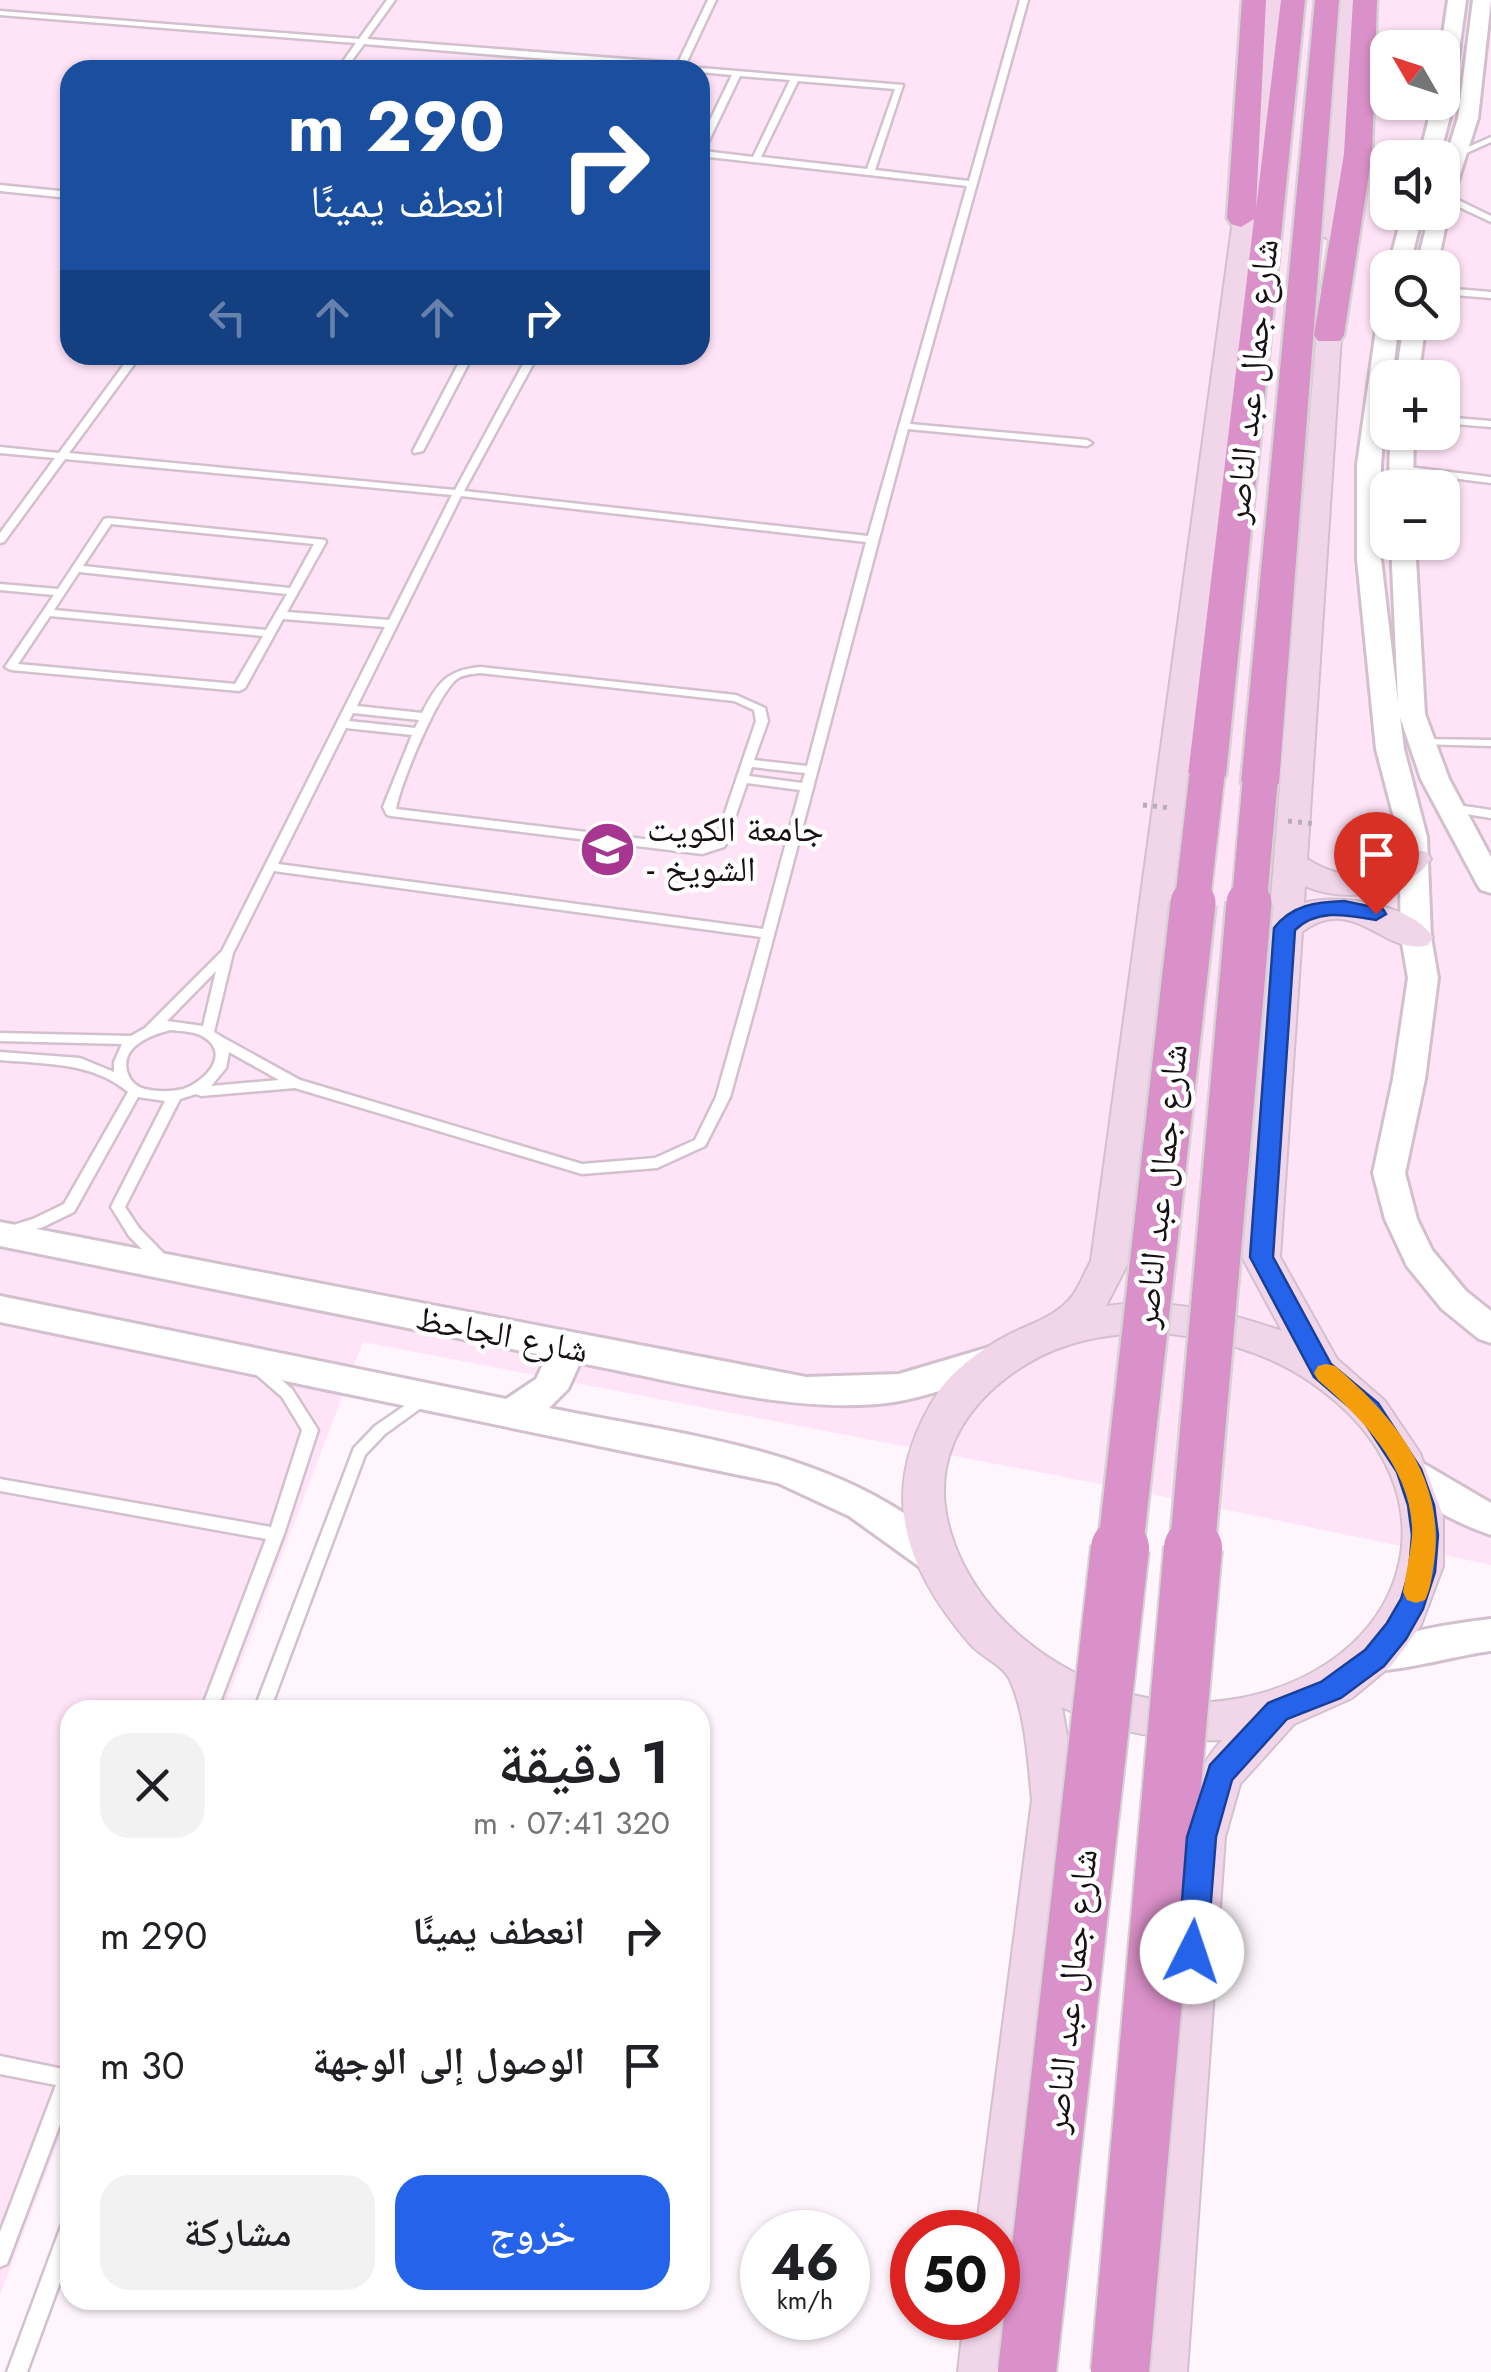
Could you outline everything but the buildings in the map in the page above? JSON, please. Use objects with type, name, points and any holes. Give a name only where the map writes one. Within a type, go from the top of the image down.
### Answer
[{"type":"highway","name":"شارع جمال عبد الناصر","points":[[1120,2372],[1327,0]]},
{"type":"highway","points":[[1329,335],[1358,154],[1365,0]]},
{"type":"highway","points":[[1239,256],[1266,8]]},
{"type":"highway","name":"شارع جمال عبد الناصر","points":[[1027,2372],[1266,8]]},
{"type":"main road","points":[[1056,1331],[1122,1318],[1192,1320],[1261,1338],[1323,1370],[1369,1410],[1409,1469],[1421,1505],[1425,1535],[1422,1572],[1414,1601],[1397,1631],[1374,1658],[1331,1690],[1278,1711],[1227,1720],[1144,1716],[1067,1691],[1030,1671],[982,1631],[946,1584],[924,1522],[924,1482],[936,1433],[963,1390],[1004,1356],[1056,1331],[1086,1307],[1110,1262],[1273,0]]},
{"type":"main road","points":[[1323,1370],[1261,1257],[1351,0]]},
{"type":"main road","points":[[1289,863],[1338,888],[1374,884],[1415,859]]},
{"type":"main road","points":[[1284,928],[1308,912],[1344,908],[1376,914],[1416,937]]},
{"type":"main road","points":[[1005,2210],[1055,1800],[1048,1742],[1030,1671]]},
{"type":"main road","points":[[1160,2372],[1202,1837],[1220,1774],[1278,1711]]},
{"type":"main road","points":[[985,2372],[989,2340]]},
{"type":"street","points":[[1434,140],[1457,0]]},
{"type":"street","points":[[1460,147],[1485,8]]},
{"type":"street","points":[[1403,250],[1408,230]]},
{"type":"street","points":[[1430,250],[1436,230]]},
{"type":"street","points":[[1406,238],[1432,242]]},
{"type":"street","points":[[1385,340],[1368,465],[1369,559],[1390,749],[1413,838],[1416,937],[1423,978],[1409,1079],[1389,1173],[1402,1220],[1419,1257],[1454,1300],[1491,1330]]},
{"type":"street","points":[[1403,560],[1412,714],[1420,742],[1450,808],[1491,884]]},
{"type":"street","name":"شارع الجاحظ","points":[[0,1234],[772,1386],[843,1393],[899,1388],[1004,1356]]},
{"type":"street","points":[[0,1309],[782,1470],[882,1516],[934,1556]]},
{"type":"street","points":[[510,1414],[551,1388],[565,1366],[566,1348]]},
{"type":"street","points":[[1409,1469],[1450,1499],[1491,1520]]},
{"type":"street","points":[[1374,1658],[1447,1640],[1491,1635]]},
{"type":"lane","points":[[348,60],[391,0]]},
{"type":"lane","points":[[684,60],[712,0]]},
{"type":"lane","points":[[129,1086],[118,1068],[122,1054],[133,1040],[170,1025],[208,1031],[296,1083],[582,1169],[657,1163],[700,1143],[723,1097],[872,540],[1024,0]]},
{"type":"lane","points":[[0,13],[582,60]]},
{"type":"lane","points":[[710,74],[900,87],[871,170]]},
{"type":"lane","points":[[710,131],[735,77]]},
{"type":"lane","points":[[756,158],[795,79]]},
{"type":"lane","points":[[1460,147],[1491,136]]},
{"type":"lane","points":[[710,153],[871,170],[894,176],[974,180]]},
{"type":"lane","points":[[0,188],[60,193]]},
{"type":"lane","points":[[1460,210],[1491,219]]},
{"type":"lane","points":[[1460,293],[1491,296]]},
{"type":"lane","points":[[0,540],[129,365]]},
{"type":"lane","points":[[418,451],[463,365]]},
{"type":"lane","points":[[208,1031],[227,953],[458,493],[528,365]]},
{"type":"lane","points":[[1460,421],[1491,424]]},
{"type":"lane","points":[[904,426],[1087,443]]},
{"type":"lane","points":[[0,450],[458,493],[872,540]]},
{"type":"lane","points":[[1460,479],[1491,480]]},
{"type":"lane","points":[[108,522],[321,542],[294,591],[239,688],[12,667],[108,522]]},
{"type":"lane","points":[[76,569],[294,591]]},
{"type":"lane","points":[[0,587],[61,592]]},
{"type":"lane","points":[[47,613],[270,633]]},
{"type":"lane","points":[[280,615],[392,624]]},
{"type":"lane","points":[[480,670],[736,698],[758,708],[762,721],[720,844],[712,850],[398,815],[389,807],[421,732],[448,680],[463,671],[480,670]]},
{"type":"lane","points":[[350,709],[428,717]]},
{"type":"lane","points":[[342,724],[421,732]]},
{"type":"lane","points":[[1420,742],[1491,743]]},
{"type":"lane","points":[[747,764],[811,770]]},
{"type":"lane","points":[[742,780],[806,787]]},
{"type":"lane","points":[[1450,808],[1491,814]]},
{"type":"lane","points":[[270,868],[768,934]]},
{"type":"lane","points":[[150,1031],[227,953]]},
{"type":"lane","points":[[0,1037],[133,1040]]},
{"type":"lane","points":[[194,1091],[211,1081],[222,1068],[225,1054],[220,1041]]},
{"type":"lane","points":[[0,1056],[80,1062],[129,1086],[174,1097],[194,1091],[296,1083]]},
{"type":"lane","points":[[0,1234],[38,1224],[69,1208],[129,1086]]},
{"type":"lane","points":[[170,1268],[134,1232],[118,1208],[174,1097]]},
{"type":"lane","points":[[213,1700],[276,1534],[310,1430],[287,1393],[253,1364]]},
{"type":"lane","points":[[266,1700],[359,1452],[380,1430],[428,1396]]},
{"type":"lane","points":[[0,1485],[276,1534]]},
{"type":"lane","points":[[0,2064],[60,2074]]},
{"type":"lane","points":[[0,2257],[60,2100]]},
{"type":"lane","points":[[17,2372],[60,2256]]},
{"type":"shaded area","name":"جامعة الكويت - الشويخ","points":[[0,0],[1491,0],[1491,1565],[1152,1494],[363,1342],[227,1700],[60,1700],[60,2137],[0,2295]]},
{"type":"slow traffic","points":[[1326,1373],[1369,1410],[1409,1469],[1421,1505],[1425,1535],[1416,1592]]},
{"type":"place","name":"جامعة الكويت - الشويخ","points":[[608,849]]},
{"type":"route","points":[[1192,1952],[1202,1837],[1220,1774],[1278,1711],[1331,1690],[1374,1658],[1397,1631],[1414,1601],[1422,1572],[1425,1535],[1421,1505],[1409,1469],[1369,1410],[1323,1370],[1261,1257],[1284,928],[1298,916],[1320,908],[1376,914]]}]
